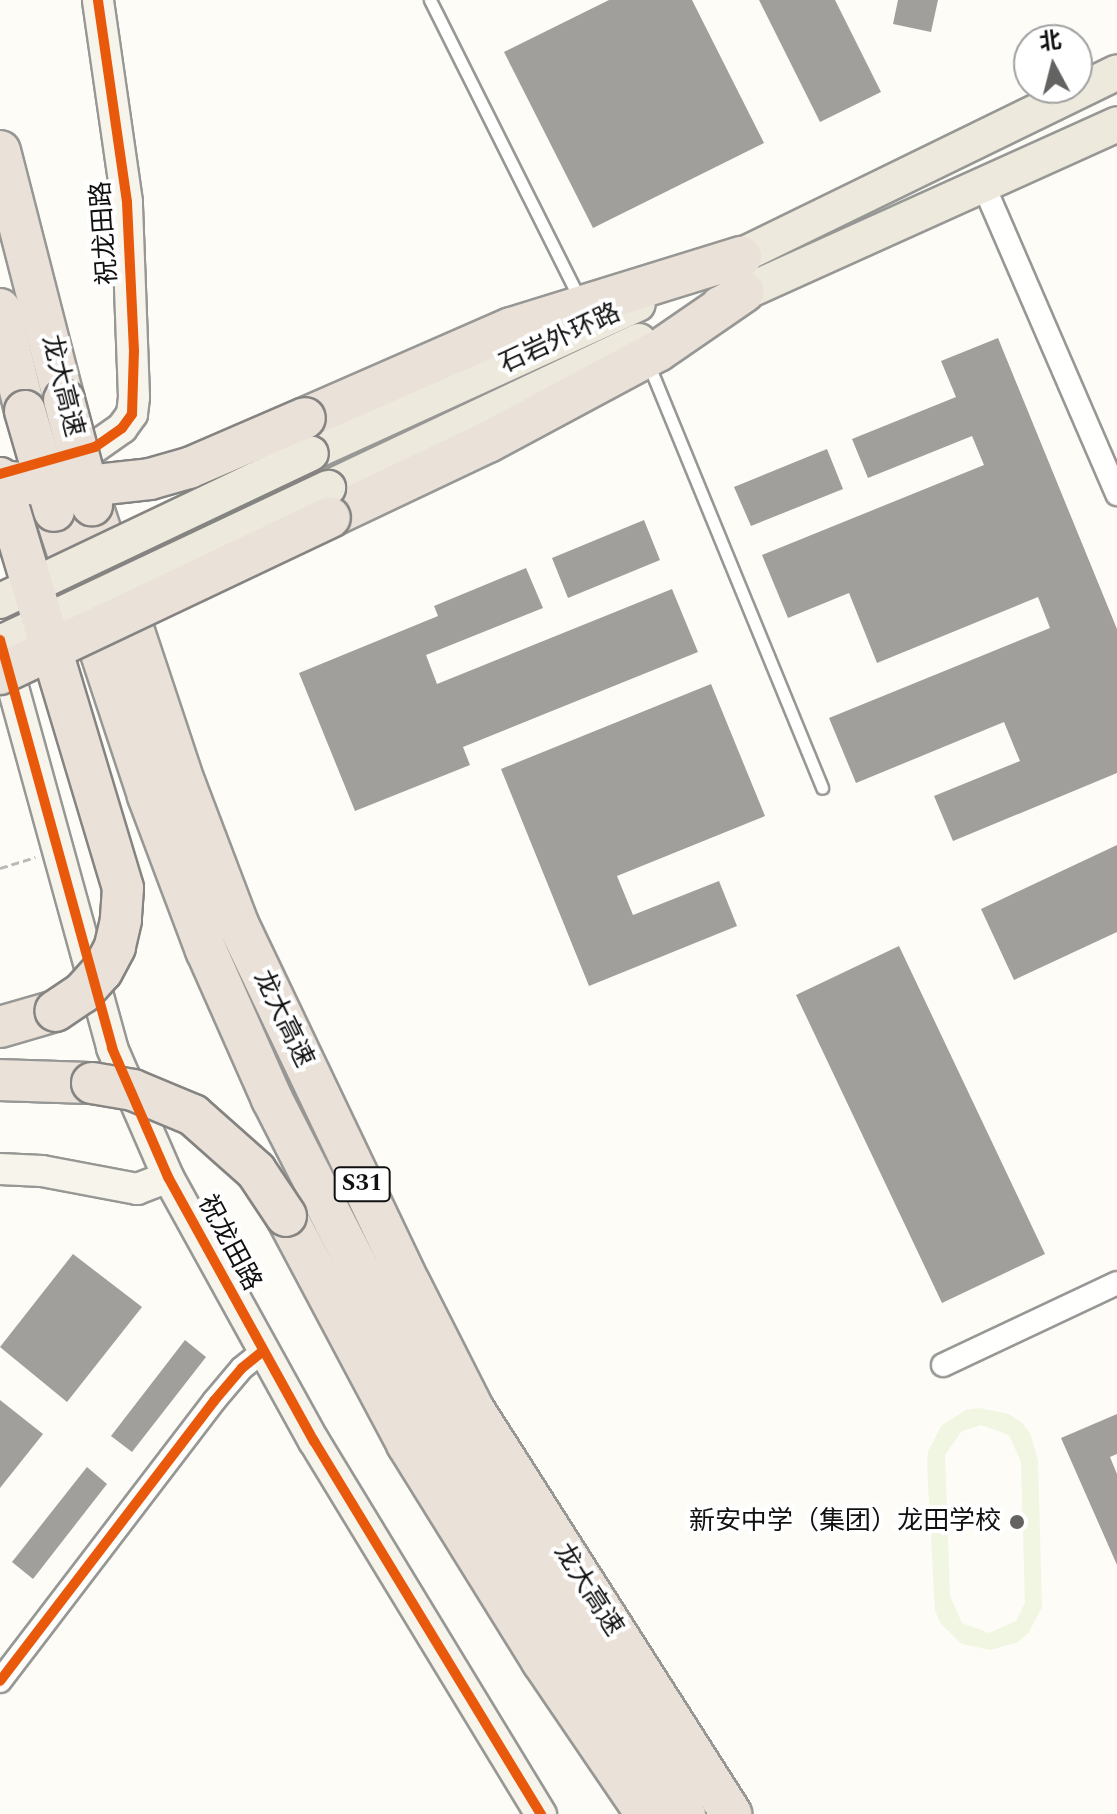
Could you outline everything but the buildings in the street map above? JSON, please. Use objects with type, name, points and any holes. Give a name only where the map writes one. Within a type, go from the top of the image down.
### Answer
[{"type":"highway","name":"龙大高速","points":[[0,151],[64,400],[74,510],[153,810],[206,950],[272,1099],[440,1429],[685,1814]]},
{"type":"highway","points":[[0,1027],[55,1011],[82,993],[102,971],[118,934],[123,888],[0,479],[69,488],[150,479],[308,436],[511,328],[583,306],[742,274]]},
{"type":"highway","points":[[0,674],[329,502],[488,442],[645,357],[742,274]]},
{"type":"highway","name":"龙大高速","points":[[0,309],[25,411],[74,510],[166,728],[239,926],[410,1284],[474,1410],[731,1814]]},
{"type":"highway","points":[[2,1080],[92,1083],[133,1090],[193,1115],[256,1171],[286,1216],[407,1444],[542,1661],[646,1814]]},
{"type":"main road","name":"石岩外环路","points":[[0,642],[329,502],[1117,72]]},
{"type":"main road","name":"石岩外环路","points":[[0,601],[308,436],[983,184],[1117,124]]},
{"type":"street","name":"祝龙田路","points":[[95,447],[122,428],[132,414],[134,397],[127,202],[98,0]]},
{"type":"street","points":[[983,184],[1117,494]]},
{"type":"street","name":"祝龙田路","points":[[0,642],[112,1048],[168,1177],[322,1455],[541,1814]]},
{"type":"street","points":[[0,1169],[42,1171],[137,1189],[168,1177]]},
{"type":"street","points":[[943,1365],[1117,1283]]},
{"type":"street","points":[[0,1681],[214,1401],[242,1368],[263,1351]]},
{"type":"lane","points":[[430,0],[583,306]]},
{"type":"lane","points":[[645,357],[822,788]]},
{"type":"path","points":[[0,868],[57,851]]},
{"type":"green space","points":[[980,1408],[1009,1414],[1021,1422],[1030,1433],[1038,1460],[1042,1607],[1029,1632],[1018,1642],[990,1650],[962,1644],[941,1624],[935,1611],[928,1451],[942,1425],[966,1410]],"holes":[[[981,1425],[1009,1435],[1021,1462],[1025,1603],[1016,1621],[989,1633],[962,1623],[950,1596],[945,1455],[962,1431]]]},
{"type":"cycle path","points":[[0,474],[95,447],[122,428],[132,414],[134,351],[127,202],[98,0]]},
{"type":"cycle path","points":[[0,640],[112,1048],[168,1177],[314,1441],[541,1814]]},
{"type":"cycle path","points":[[0,1681],[214,1401],[242,1368],[263,1351]]},
{"type":"place","name":"新安中学（集团）龙田学校","points":[[1017,1522]]}]
